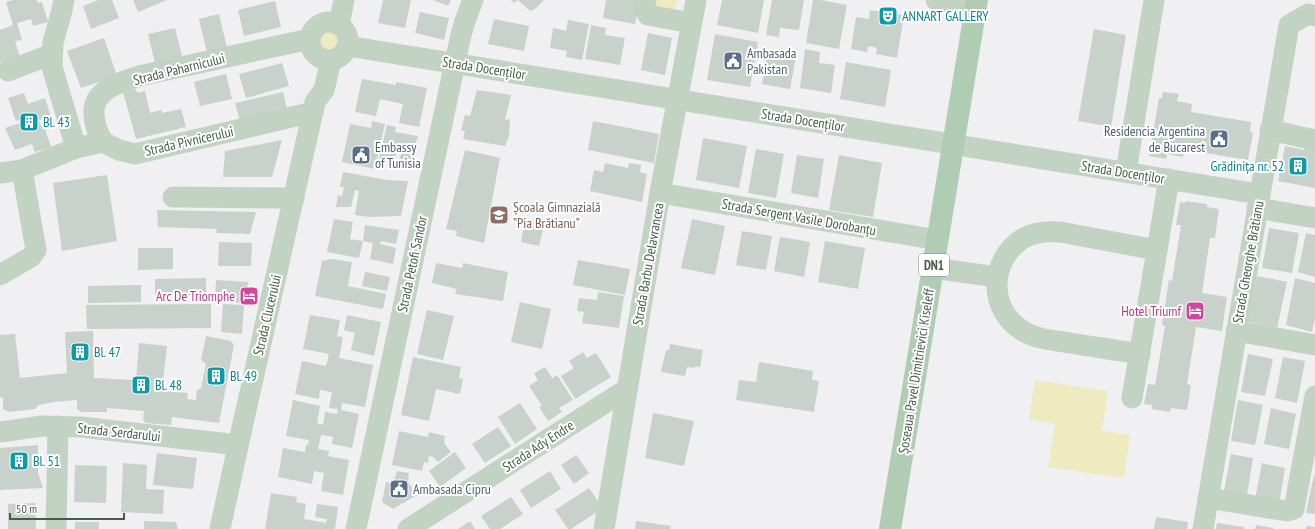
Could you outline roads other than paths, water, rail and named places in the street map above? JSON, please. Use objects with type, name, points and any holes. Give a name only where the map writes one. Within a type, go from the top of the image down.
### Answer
[{"type":"main road","name":"Șoseaua Pavel Dimitrievici Kiseleff","points":[[890,529],[976,4]]},
{"type":"street","points":[[64,0],[52,42],[52,67],[76,148]]},
{"type":"street","points":[[332,0],[333,24]]},
{"type":"street","points":[[333,24],[344,0]]},
{"type":"street","name":"Strada Petofi Sandor","points":[[356,529],[455,63],[465,21],[474,0]]},
{"type":"street","points":[[646,0],[644,9],[648,15],[691,23]]},
{"type":"street","name":"Strada Barbu Delavrancea","points":[[604,529],[660,193],[696,0]]},
{"type":"street","points":[[936,0],[976,4]]},
{"type":"street","points":[[1126,172],[1154,0]]},
{"type":"street","name":"Strada Gheorghe Brătianu","points":[[1203,529],[1289,25],[1308,14],[1315,16]]},
{"type":"street","points":[[321,24],[333,24],[346,33],[348,46],[342,55],[319,52],[312,32],[321,24]]},
{"type":"street","name":"Strada Docenților","points":[[348,46],[1169,179],[1258,201],[1315,218]]},
{"type":"street","name":"Strada Clucerului","points":[[220,529],[314,107],[312,87],[319,52]]},
{"type":"street","name":"Strada Paharnicului","points":[[103,142],[97,132],[94,121],[93,107],[96,100],[102,93],[117,84],[140,76],[319,52]]},
{"type":"street","points":[[8,71],[52,54]]},
{"type":"street","name":"Strada Pivnicerului","points":[[103,142],[119,150],[135,154],[314,107]]},
{"type":"street","points":[[1270,130],[1315,140]]},
{"type":"street","points":[[0,173],[22,170],[76,148],[103,142]]},
{"type":"street","points":[[0,275],[31,257],[36,250],[22,170]]},
{"type":"street","points":[[1132,398],[1169,179]]},
{"type":"street","name":"Strada Sergent Vasile Dorobanțu","points":[[660,193],[938,240]]},
{"type":"street","points":[[173,197],[294,198]]},
{"type":"street","points":[[1140,354],[1042,338],[1022,331],[1010,320],[1001,306],[997,292],[997,277],[999,267],[1008,251],[1022,239],[1035,233],[1049,231],[1060,232],[1157,250]]},
{"type":"street","points":[[933,268],[997,277]]},
{"type":"street","points":[[1236,331],[1315,345]]},
{"type":"street","name":"Strada Ady Endre","points":[[408,529],[627,389]]},
{"type":"street","points":[[1208,498],[1287,511],[1294,509],[1315,396]]},
{"type":"street","name":"Strada Serdarului","points":[[0,432],[42,426],[81,427],[238,445]]},
{"type":"street","points":[[56,529],[58,426]]},
{"type":"place","name":"ANNART GALLERY","points":[[888,16]]},
{"type":"place","name":"Ambasada Pakistan","points":[[733,61]]},
{"type":"place","name":"Bl. 43","points":[[29,122]]},
{"type":"place","name":"Residencia Argentina de Bucarest","points":[[1219,139]]},
{"type":"place","name":"Embassy of Tunisia","points":[[361,155]]},
{"type":"place","name":"Grădinița nr. 52","points":[[1298,166]]},
{"type":"place","name":"Școala Gimnazială ”Pia Brătianu”","points":[[499,215]]},
{"type":"place","name":"Arc De Triomphe","points":[[249,296]]},
{"type":"place","name":"Hotel Triumf","points":[[1195,311]]},
{"type":"place","name":"Bl. 47","points":[[80,352]]},
{"type":"place","name":"Bl. 49","points":[[216,376]]},
{"type":"place","name":"Bl. 48","points":[[141,385]]},
{"type":"place","name":"Bl. 51","points":[[19,461]]},
{"type":"place","name":"Ambasada Cipru","points":[[399,489]]}]
